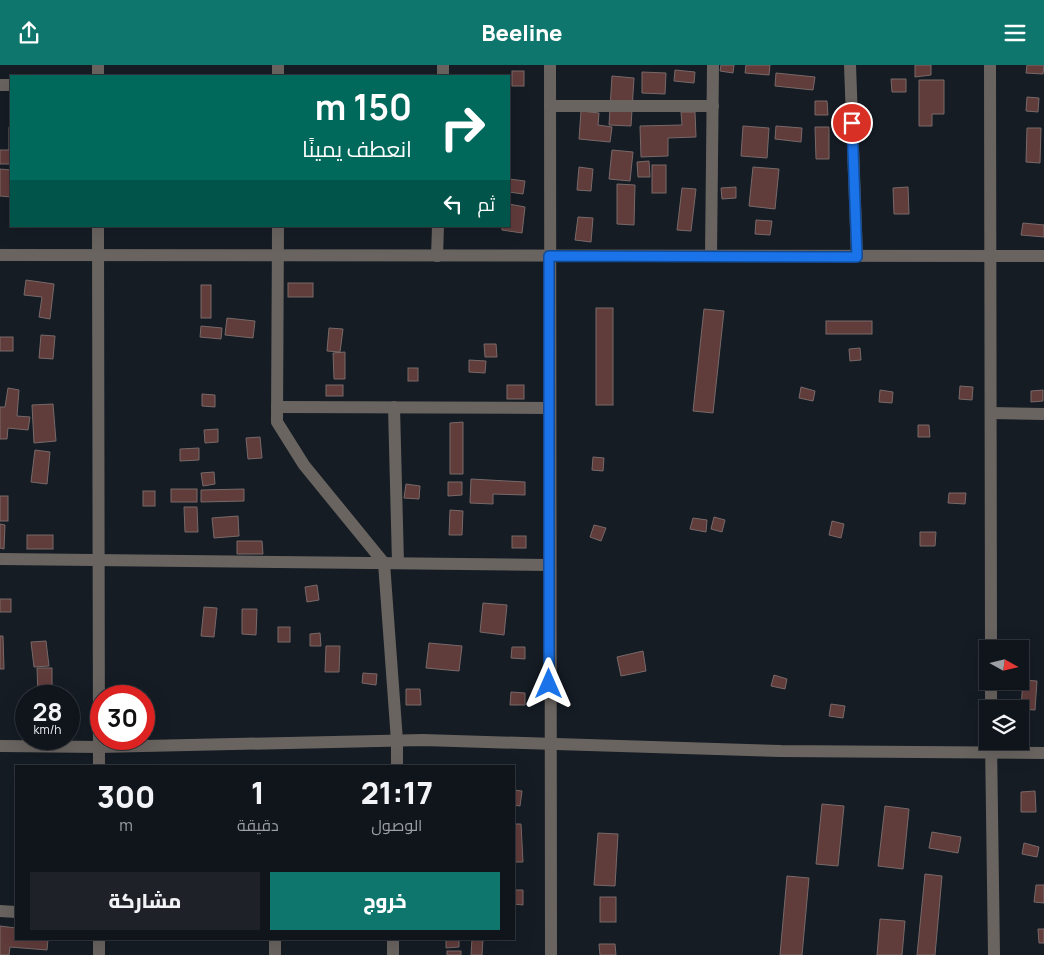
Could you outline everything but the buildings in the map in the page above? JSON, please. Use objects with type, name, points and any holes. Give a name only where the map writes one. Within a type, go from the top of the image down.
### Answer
[{"type":"street","points":[[550,65],[549,744],[551,955]]},
{"type":"street","points":[[711,256],[713,65]]},
{"type":"street","points":[[850,65],[857,257]]},
{"type":"street","points":[[990,65],[991,640]]},
{"type":"street","points":[[550,106],[713,106]]},
{"type":"street","points":[[98,227],[99,685]]},
{"type":"street","points":[[278,227],[277,422],[304,465],[384,563],[398,741],[397,765]]},
{"type":"street","points":[[437,256],[438,227]]},
{"type":"street","points":[[0,255],[1044,256]]},
{"type":"street","points":[[277,407],[549,408]]},
{"type":"street","points":[[394,407],[398,563]]},
{"type":"street","points":[[991,413],[1044,414]]},
{"type":"street","points":[[0,559],[549,565]]},
{"type":"street","points":[[155,746],[398,741],[781,751],[979,747]]},
{"type":"street","points":[[0,746],[90,747]]},
{"type":"street","points":[[99,750],[99,765]]},
{"type":"street","points":[[991,750],[994,955]]},
{"type":"street","points":[[1018,750],[1044,753]]},
{"type":"street","points":[[0,911],[15,912]]},
{"type":"street","points":[[99,940],[99,955]]},
{"type":"street","points":[[275,940],[275,955]]},
{"type":"street","points":[[393,955],[394,940]]},
{"type":"route","points":[[549,684],[549,256],[857,257],[852,123]]}]
